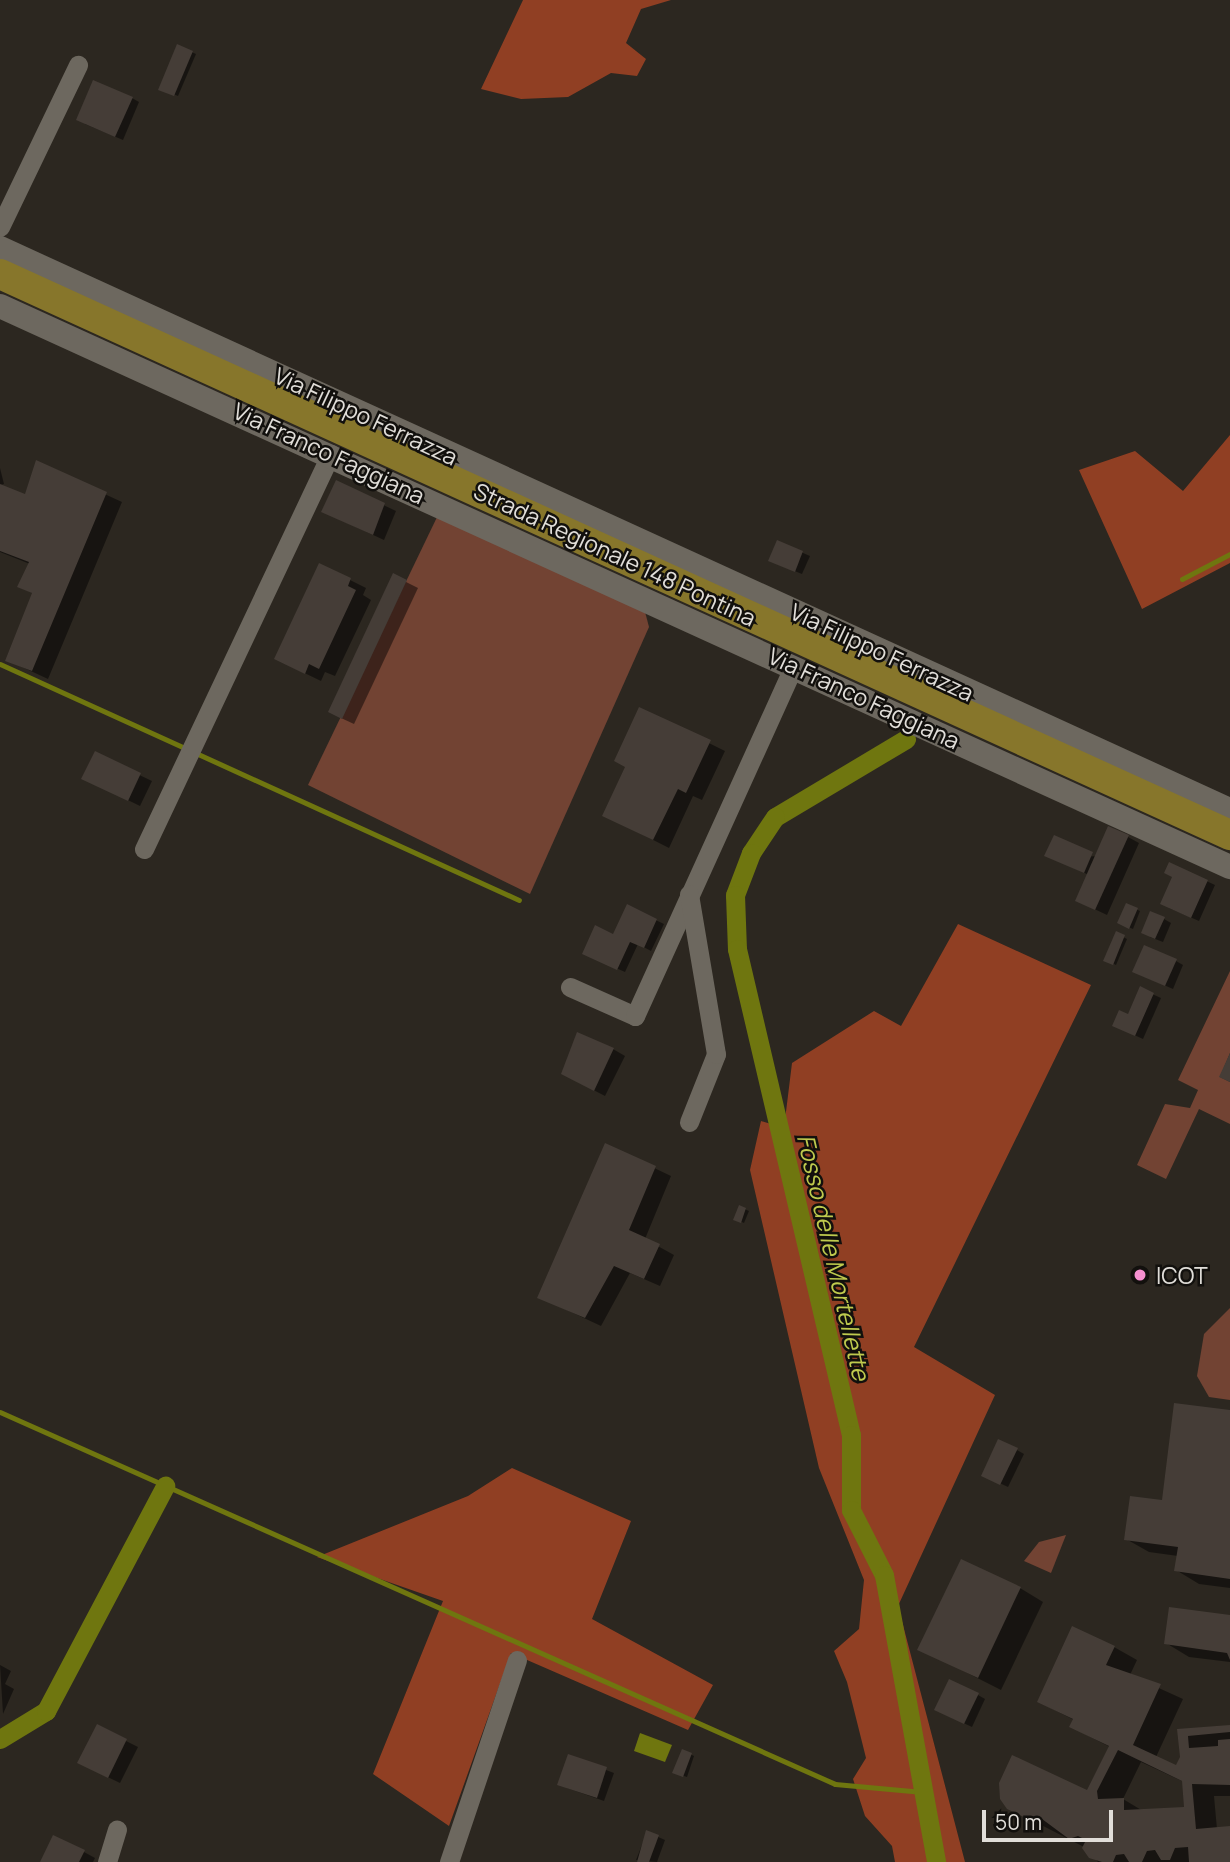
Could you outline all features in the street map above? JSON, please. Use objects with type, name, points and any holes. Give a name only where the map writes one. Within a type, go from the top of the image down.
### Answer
[{"type":"main road","name":"Strada Regionale 148 Pontina","points":[[0,274],[1230,835]]},
{"type":"street","points":[[0,227],[78,65]]},
{"type":"street","name":"Via Filippo Ferrazza","points":[[0,247],[1230,810]]},
{"type":"street","name":"Via Franco Faggiana","points":[[0,306],[331,454],[1230,867]]},
{"type":"street","points":[[144,849],[331,454]]},
{"type":"street","points":[[570,987],[635,1016],[794,666]]},
{"type":"street","points":[[689,894],[716,1054],[689,1122]]},
{"type":"street","points":[[449,1862],[517,1660]]},
{"type":"street","points":[[107,1862],[117,1830]]},
{"type":"shaded area","points":[[523,0],[671,0],[641,9],[626,43],[646,59],[637,76],[611,73],[568,97],[521,99],[481,89]]},
{"type":"shaded area","points":[[1230,435],[1230,563],[1142,609],[1079,470],[1135,451],[1183,491]]},
{"type":"shaded area","points":[[439,513],[644,608],[649,627],[530,894],[308,785]]},
{"type":"shaded area","points":[[958,924],[1091,985],[914,1347],[995,1395],[898,1606],[965,1862],[895,1862],[892,1846],[865,1816],[853,1779],[866,1758],[847,1682],[834,1651],[859,1629],[864,1580],[819,1468],[750,1170],[761,1121],[784,1128],[792,1063],[874,1011],[901,1026]]},
{"type":"shaded area","points":[[1230,971],[1230,1053],[1220,1077],[1230,1082],[1230,1124],[1199,1109],[1166,1179],[1137,1165],[1165,1104],[1190,1108],[1198,1090],[1178,1080]]},
{"type":"shaded area","points":[[1230,1308],[1230,1400],[1209,1397],[1197,1376],[1204,1334]]},
{"type":"shaded area","points":[[512,1468],[631,1521],[592,1619],[713,1685],[688,1730],[511,1653],[449,1826],[373,1774],[443,1601],[317,1557],[468,1496]]},
{"type":"shaded area","points":[[1066,1535],[1051,1573],[1024,1561],[1039,1542]]},
{"type":"shaded area","points":[[640,1733],[672,1745],[665,1762],[634,1751]]},
{"type":"building","points":[[177,44],[193,51],[174,96],[158,90]]},
{"type":"building","points":[[93,80],[133,97],[115,137],[76,120]]},
{"type":"building","points":[[36,460],[107,492],[32,671],[5,661],[32,593],[17,587],[29,562],[0,551],[0,484],[25,494]]},
{"type":"building","points":[[336,480],[385,503],[373,535],[321,512]]},
{"type":"building","points":[[777,540],[803,551],[795,572],[768,561]]},
{"type":"building","points":[[319,563],[351,578],[348,586],[356,590],[319,669],[309,664],[305,674],[274,659]]},
{"type":"building","points":[[393,573],[407,580],[342,719],[328,712]]},
{"type":"building","points":[[639,707],[711,740],[686,793],[678,789],[653,840],[602,816],[625,767],[614,761]]},
{"type":"building","points":[[95,751],[141,773],[128,801],[81,779]]},
{"type":"building","points":[[1108,826],[1129,835],[1095,910],[1075,901]]},
{"type":"building","points":[[1054,835],[1093,852],[1084,873],[1044,856]]},
{"type":"building","points":[[1169,862],[1208,880],[1191,918],[1160,904],[1172,877],[1164,873]]},
{"type":"building","points":[[1126,903],[1138,908],[1129,929],[1117,923]]},
{"type":"building","points":[[627,904],[657,919],[644,948],[630,942],[617,970],[582,954],[595,925],[613,934]]},
{"type":"building","points":[[1150,911],[1165,917],[1155,939],[1141,933]]},
{"type":"building","points":[[1116,931],[1125,935],[1113,965],[1103,961]]},
{"type":"building","points":[[1144,945],[1177,959],[1165,986],[1132,972]]},
{"type":"building","points":[[1140,986],[1154,993],[1135,1036],[1112,1026],[1119,1010],[1128,1014]]},
{"type":"building","points":[[577,1032],[614,1048],[594,1091],[561,1074]]},
{"type":"building","points":[[1230,1053],[1230,1082],[1219,1077]]},
{"type":"building","points":[[605,1143],[656,1166],[629,1230],[660,1244],[644,1279],[614,1266],[585,1318],[537,1298]]},
{"type":"building","points":[[739,1205],[746,1208],[741,1223],[733,1220]]},
{"type":"building","points":[[1174,1403],[1230,1410],[1230,1579],[1174,1571],[1178,1547],[1124,1540],[1130,1496],[1162,1500]]},
{"type":"building","points":[[998,1439],[1018,1448],[1000,1485],[981,1476]]},
{"type":"building","points":[[961,1559],[1021,1587],[978,1678],[917,1650]]},
{"type":"building","points":[[1169,1607],[1230,1615],[1230,1660],[1227,1653],[1164,1644]]},
{"type":"building","points":[[1072,1626],[1115,1646],[1106,1665],[1161,1684],[1133,1745],[1176,1765],[1180,1757],[1177,1729],[1230,1725],[1230,1732],[1188,1736],[1189,1748],[1218,1746],[1218,1740],[1230,1739],[1230,1785],[1192,1784],[1196,1829],[1230,1826],[1230,1862],[1189,1862],[1188,1847],[1175,1848],[1170,1860],[1161,1860],[1155,1850],[1147,1851],[1142,1862],[1129,1862],[1124,1854],[1116,1855],[1113,1862],[1102,1862],[1089,1858],[1082,1848],[1086,1840],[1078,1836],[1069,1839],[1042,1819],[1036,1823],[1007,1809],[1000,1799],[999,1783],[1012,1755],[1087,1790],[1109,1746],[1069,1727],[1073,1719],[1037,1702]],"holes":[[[1118,1750],[1182,1781],[1184,1807],[1124,1810],[1124,1798],[1098,1799],[1097,1791]]]},
{"type":"building","points":[[949,1679],[979,1693],[964,1724],[934,1710]]},
{"type":"building","points":[[97,1724],[127,1739],[108,1778],[77,1763]]},
{"type":"building","points":[[682,1749],[692,1753],[683,1777],[672,1773]]},
{"type":"building","points":[[568,1754],[607,1767],[597,1798],[557,1785]]},
{"type":"building","points":[[646,1830],[659,1835],[649,1862],[637,1862]]},
{"type":"building","points":[[53,1835],[85,1850],[79,1862],[40,1862]]},
{"type":"waterway","name":"Fosso delle Mortellette","points":[[1182,579],[1230,554]]},
{"type":"waterway","points":[[0,664],[519,900]]},
{"type":"waterway","name":"Fosso delle Mortellette","points":[[906,739],[775,817],[751,853],[735,895],[737,949],[851,1435],[851,1510],[884,1575],[936,1862]]},
{"type":"waterway","points":[[0,1412],[835,1784],[923,1792]]},
{"type":"waterway","points":[[0,1739],[46,1711],[165,1486]]},
{"type":"place","name":"ICOT","points":[[1140,1275]]}]
